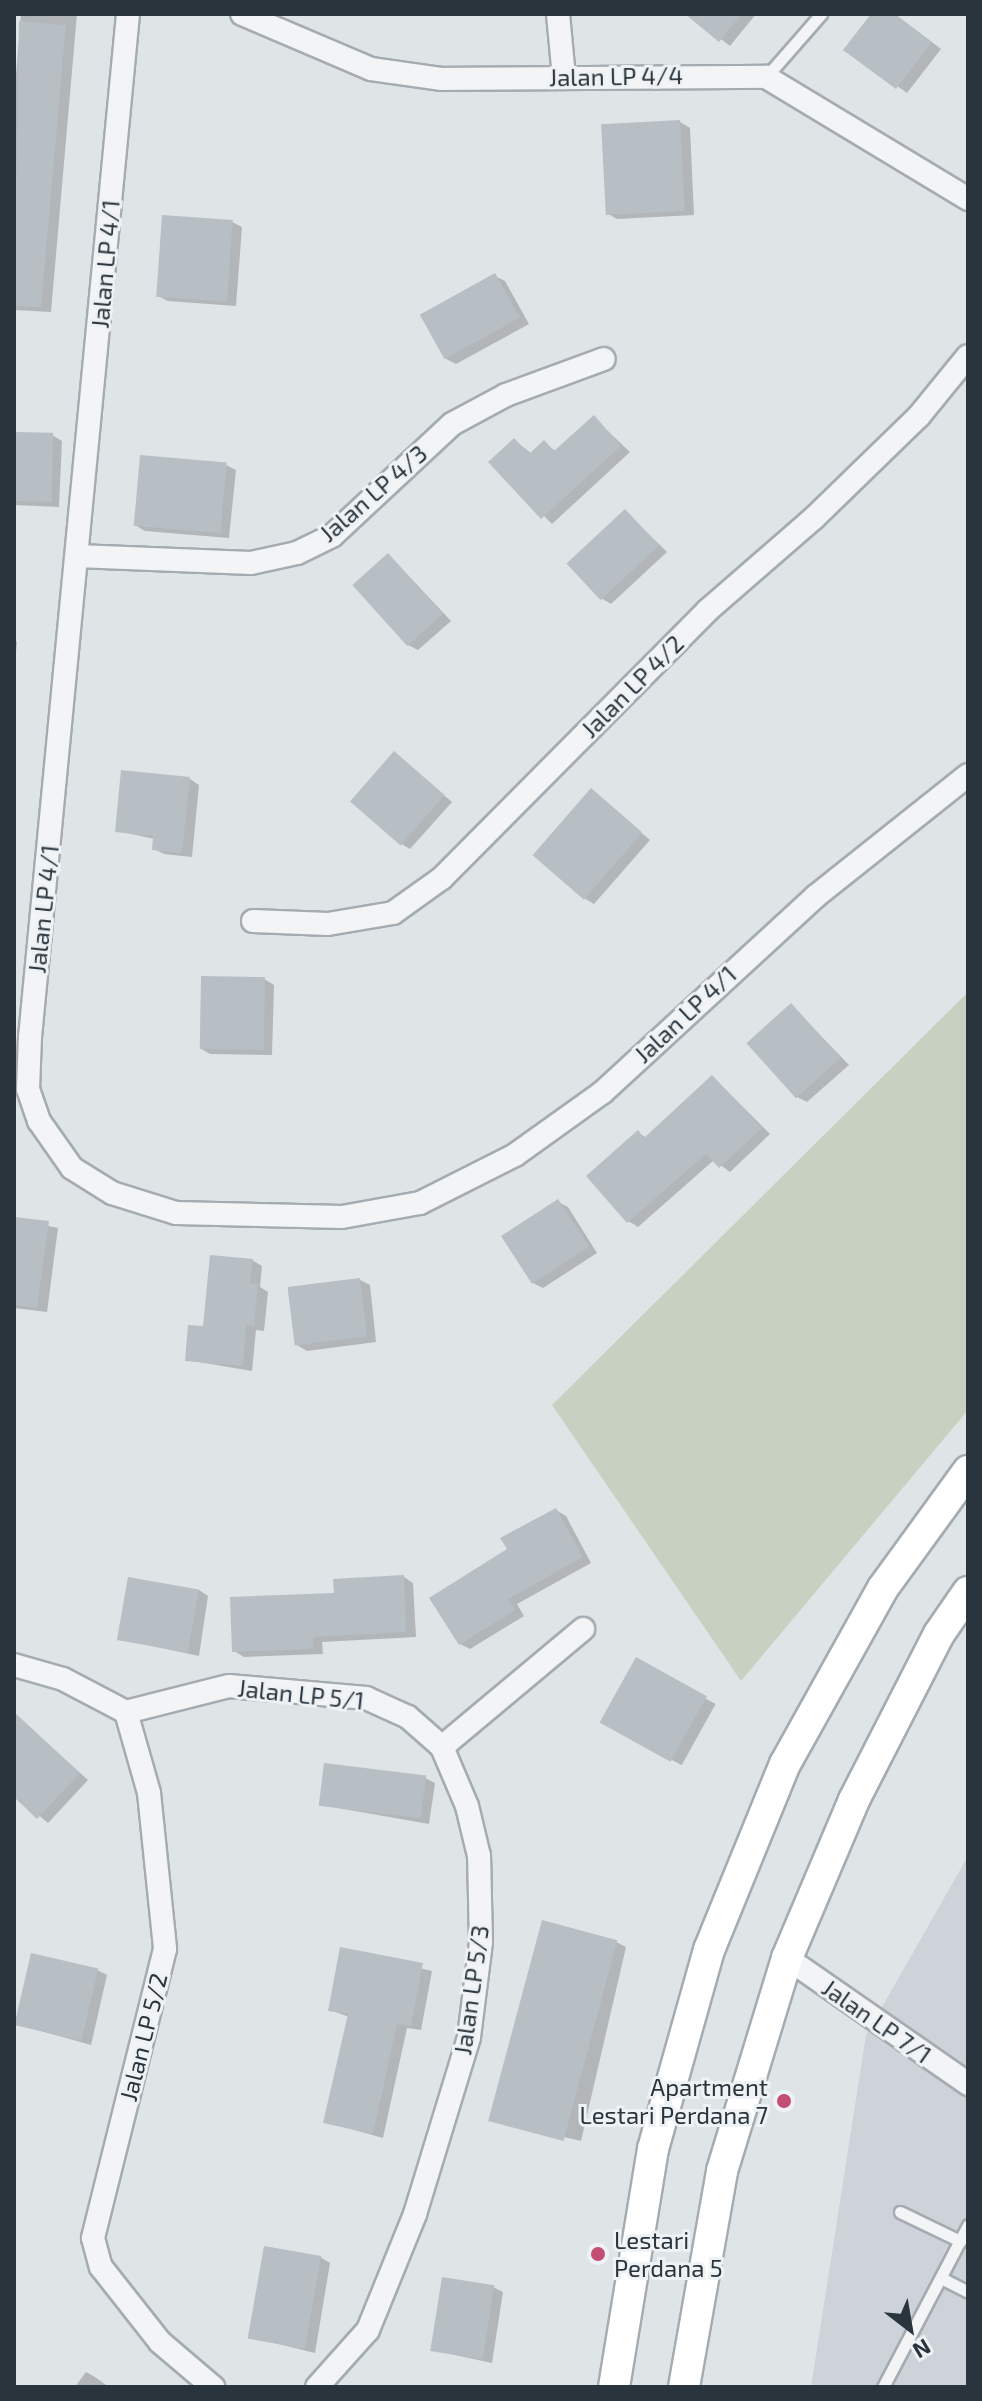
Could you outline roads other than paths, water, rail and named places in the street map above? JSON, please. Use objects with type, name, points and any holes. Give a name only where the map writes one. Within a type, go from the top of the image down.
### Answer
[{"type":"main road","points":[[614,2387],[653,2149],[709,1950],[785,1764],[883,1588],[968,1471]]},
{"type":"main road","points":[[684,2387],[722,2171],[787,1958],[854,1800],[939,1634],[968,1592]]},
{"type":"street","name":"Jalan LP 4/1","points":[[128,14],[28,1089],[39,1121],[72,1168],[112,1193],[176,1213],[342,1217],[420,1203],[515,1155],[603,1092],[816,896],[968,775]]},
{"type":"street","name":"Jalan LP 4/4","points":[[242,14],[371,69],[442,79],[766,77]]},
{"type":"street","points":[[558,14],[564,77]]},
{"type":"street","points":[[766,77],[968,199]]},
{"type":"street","name":"Jalan LP 4/2","points":[[253,921],[328,924],[393,913],[442,878],[708,610],[814,518],[919,416],[968,356]]},
{"type":"street","name":"Jalan LP 4/3","points":[[77,556],[251,563],[297,553],[332,536],[452,424],[506,395],[604,359]]},
{"type":"street","points":[[442,1747],[583,1629]]},
{"type":"street","points":[[14,1665],[63,1679],[126,1712]]},
{"type":"street","name":"Jalan LP 5/1","points":[[126,1712],[229,1686],[366,1698],[408,1717],[442,1747]]},
{"type":"street","name":"Jalan LP 5/2","points":[[126,1712],[149,1793],[165,1949],[93,2238],[101,2267],[160,2342],[213,2387]]},
{"type":"street","name":"Jalan LP 5/3","points":[[317,2387],[368,2330],[415,2214],[469,2037],[481,1942],[479,1856],[467,1806],[442,1747]]},
{"type":"street","name":"Jalan LP 7/1","points":[[787,1958],[968,2084]]},
{"type":"lane","points":[[766,77],[821,14]]},
{"type":"lane","points":[[900,2212],[960,2241]]},
{"type":"lane","points":[[883,2387],[968,2225]]},
{"type":"lane","points":[[941,2278],[968,2292]]},
{"type":"place","name":"Apartment Lestari Perdana 7","points":[[784,2101]]},
{"type":"place","name":"Lestari Perdana 5","points":[[598,2254]]}]
